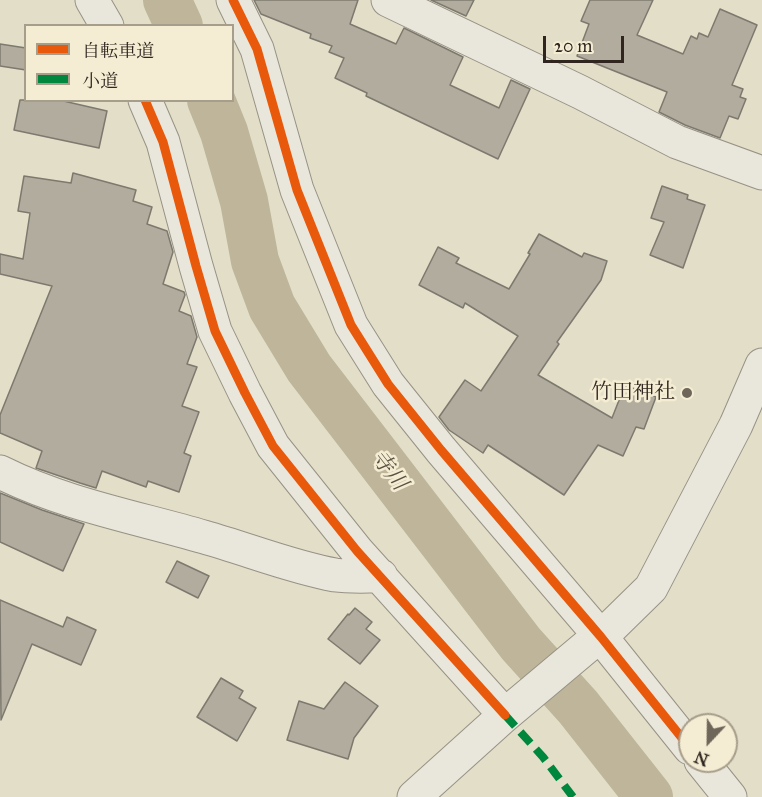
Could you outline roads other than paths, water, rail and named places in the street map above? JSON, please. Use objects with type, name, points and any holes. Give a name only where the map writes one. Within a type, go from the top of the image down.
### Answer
[{"type":"street","points":[[92,0],[106,24]]},
{"type":"street","points":[[233,0],[257,49],[297,190],[351,325],[388,384],[678,734]]},
{"type":"street","points":[[388,0],[580,92],[676,142],[762,173]]},
{"type":"street","points":[[147,102],[163,142],[195,266],[215,331],[273,446],[357,550],[509,712]]},
{"type":"street","points":[[414,797],[509,712],[597,639],[651,588],[736,425],[762,365]]},
{"type":"street","points":[[0,472],[19,482],[72,501],[284,561],[336,575],[381,576]]},
{"type":"street","points":[[711,773],[730,797]]},
{"type":"waterway","name":"寺川","points":[[167,0],[178,24]]},
{"type":"waterway","name":"寺川","points":[[212,102],[224,132],[244,201],[255,261],[272,307],[309,368],[521,644],[578,707],[649,797]]},
{"type":"place","name":"竹田神社","points":[[687,393]]}]
